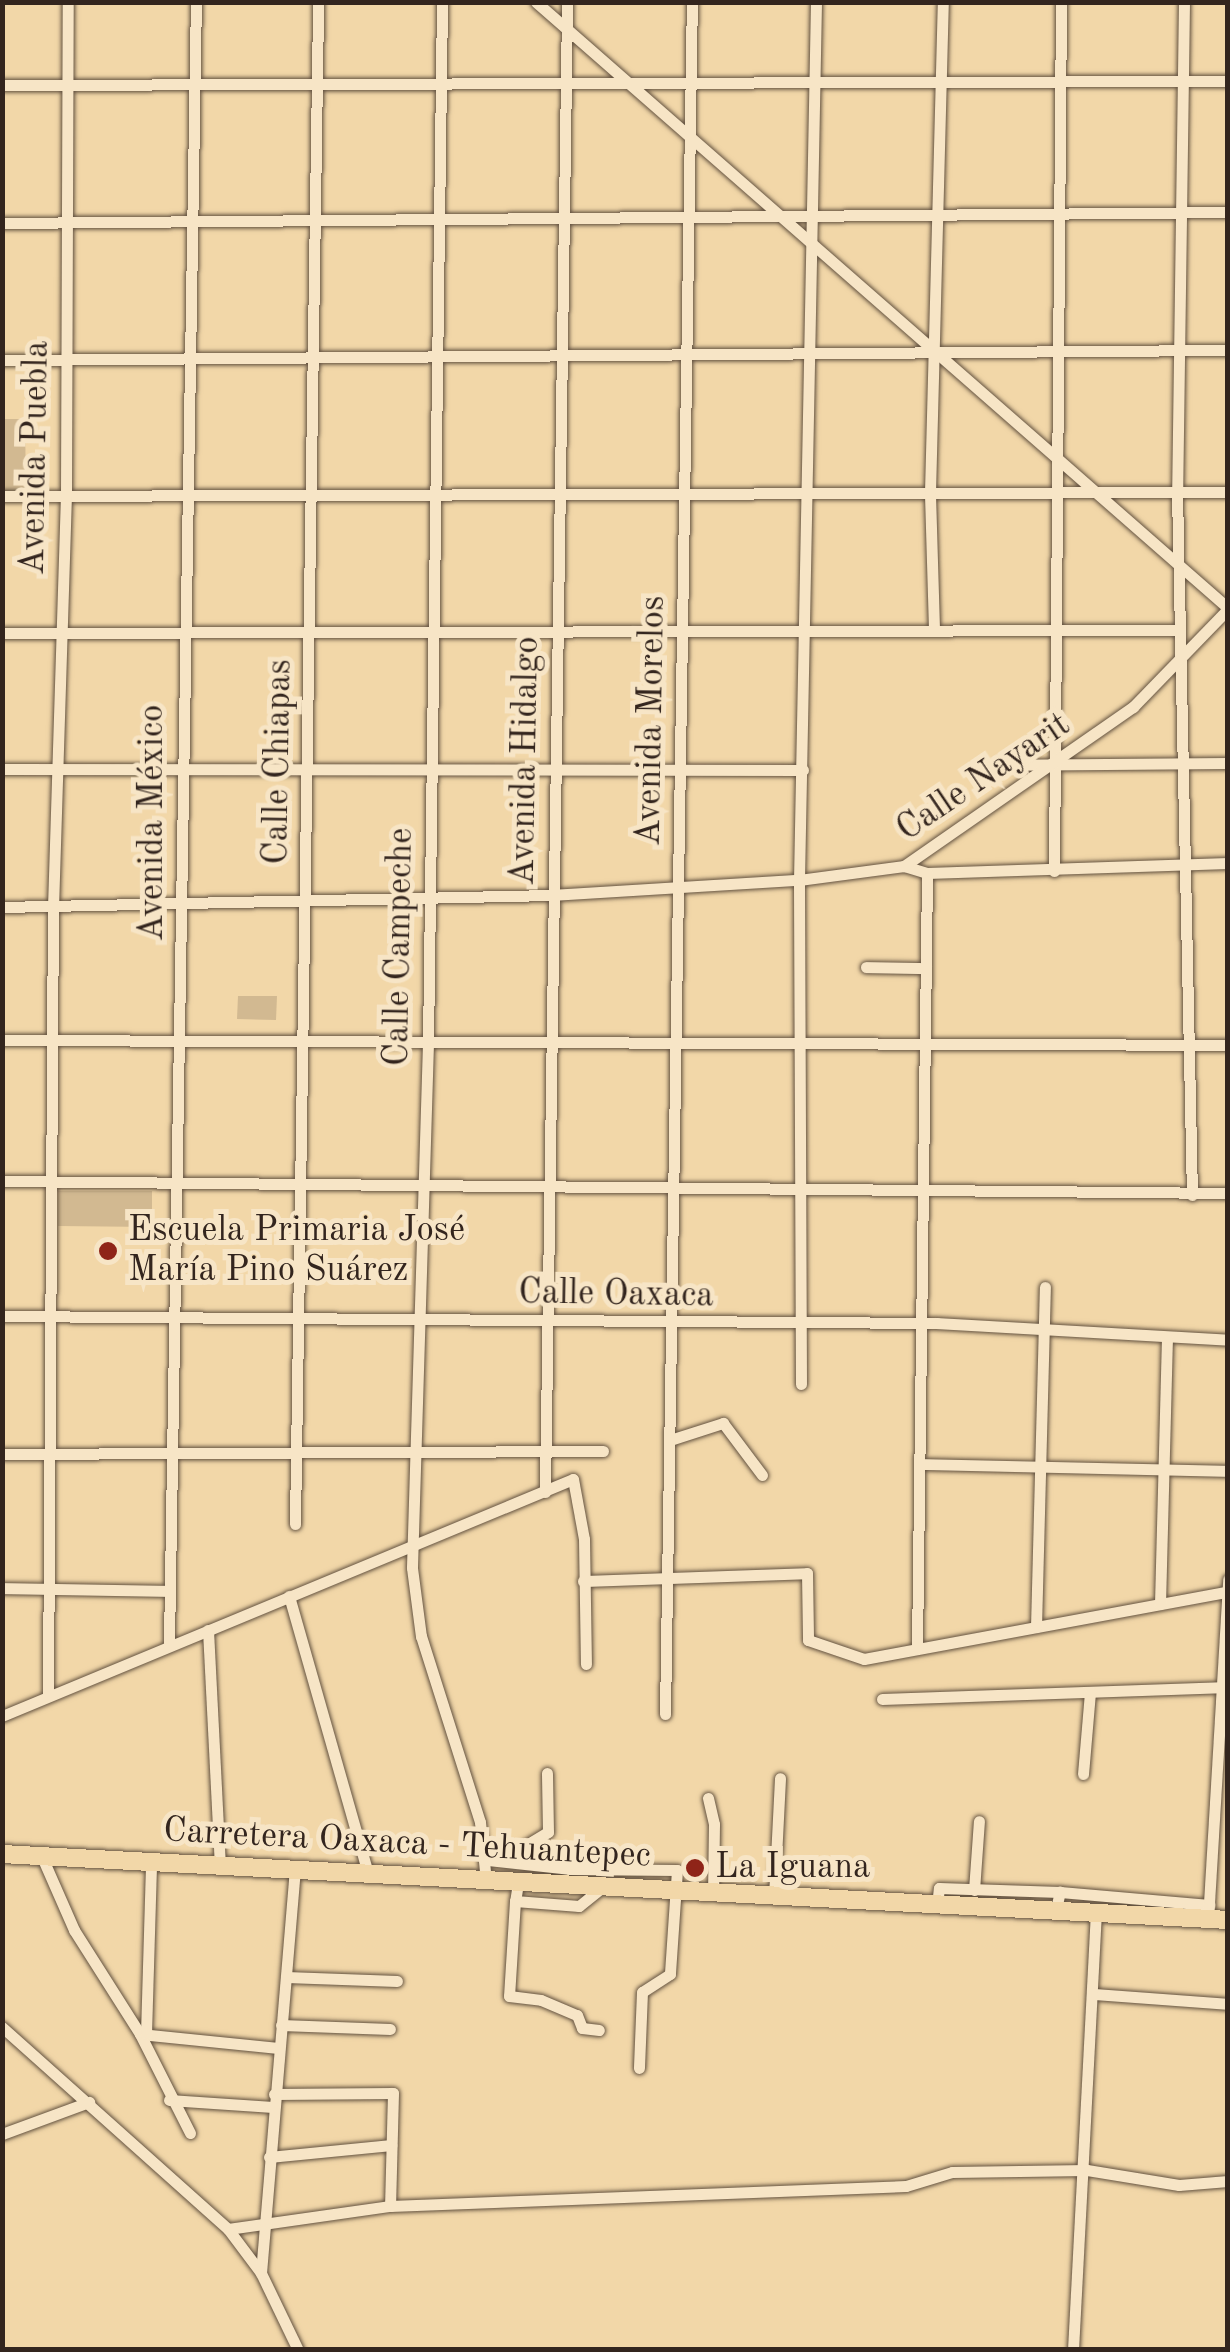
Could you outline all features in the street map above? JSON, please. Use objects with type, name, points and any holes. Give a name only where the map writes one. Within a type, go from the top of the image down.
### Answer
[{"type":"main road","name":"Carretera Oaxaca - Tehuantepec","points":[[2,1854],[486,1881],[517,1892],[600,1888],[1096,1915],[1208,1912],[1228,1920]]},
{"type":"street","name":"Avenida Puebla","points":[[48,1694],[52,908],[58,634],[66,496],[68,2]]},
{"type":"street","name":"Avenida México","points":[[169,1643],[181,632],[196,2]]},
{"type":"street","name":"Calle Chiapas","points":[[295,1524],[318,2]]},
{"type":"street","name":"Calle Campeche","points":[[442,2],[428,1043],[414,1550],[421,1636],[494,1861],[486,1881]]},
{"type":"street","points":[[536,2],[938,348],[1228,609]]},
{"type":"street","name":"Avenida Hidalgo","points":[[545,1492],[550,894],[561,496],[567,2]]},
{"type":"street","name":"Avenida Morelos","points":[[665,1714],[671,1575],[670,1324],[692,2]]},
{"type":"street","points":[[801,1384],[799,880],[816,2]]},
{"type":"street","points":[[934,629],[930,492],[938,348],[938,82],[944,2]]},
{"type":"street","points":[[1054,871],[1052,630],[1061,2]]},
{"type":"street","points":[[1184,2],[1177,492],[1192,1194]]},
{"type":"street","points":[[2,85],[442,80],[1228,81]]},
{"type":"street","points":[[2,223],[690,216],[936,218],[1228,212]]},
{"type":"street","points":[[2,360],[809,354],[938,348],[1055,353],[1228,350]]},
{"type":"street","points":[[2,496],[184,494],[308,500],[682,493],[1054,494],[1096,489],[1228,492]]},
{"type":"street","name":"Calle Nayarit","points":[[904,866],[1055,766],[1133,707],[1180,653],[1228,609]]},
{"type":"street","points":[[2,633],[1180,630]]},
{"type":"street","points":[[1000,765],[1228,763]]},
{"type":"street","points":[[2,769],[182,773],[552,767],[803,770]]},
{"type":"street","name":"Calle Nayarit","points":[[2,908],[304,904],[550,894],[799,880],[904,866],[927,873],[1228,863]]},
{"type":"street","points":[[917,1648],[921,1464],[917,1369],[923,1324],[927,873]]},
{"type":"street","points":[[866,968],[926,968]]},
{"type":"street","points":[[2,1040],[675,1044],[1188,1040],[1228,1045]]},
{"type":"street","points":[[2,1181],[1228,1193]]},
{"type":"street","points":[[1036,1626],[1045,1287]]},
{"type":"street","name":"Calle Oaxaca","points":[[2,1316],[923,1324],[1228,1340]]},
{"type":"street","points":[[1160,1604],[1166,1337]]},
{"type":"street","points":[[670,1440],[724,1424],[762,1474]]},
{"type":"street","points":[[2,1454],[170,1457],[604,1451]]},
{"type":"street","points":[[921,1464],[1042,1470],[1228,1471]]},
{"type":"street","points":[[2,1716],[169,1643],[414,1550],[573,1479],[584,1539],[586,1664]]},
{"type":"street","points":[[584,1580],[807,1573],[808,1640],[864,1659],[1227,1592]]},
{"type":"street","points":[[936,1906],[939,1888],[1060,1892],[1208,1912],[1228,1580]]},
{"type":"street","points":[[2,1588],[168,1591]]},
{"type":"street","points":[[289,1596],[368,1874]]},
{"type":"street","points":[[208,1630],[220,1864]]},
{"type":"street","points":[[882,1699],[1221,1686]]},
{"type":"street","points":[[1082,1774],[1090,1692]]},
{"type":"street","points":[[494,1861],[548,1832],[546,1773]]},
{"type":"street","points":[[774,1897],[780,1778]]},
{"type":"street","points":[[708,1798],[714,1824],[713,1894]]},
{"type":"street","points":[[974,1890],[980,1821]]},
{"type":"street","points":[[42,1856],[74,1930],[143,2034],[169,2100],[190,2133]]},
{"type":"street","points":[[494,1861],[676,1870],[670,1974],[642,1992],[639,2068]]},
{"type":"street","points":[[143,2034],[150,1862]]},
{"type":"street","points":[[261,2273],[295,1870]]},
{"type":"street","points":[[998,1910],[1004,1891]]},
{"type":"street","points":[[517,1892],[509,1996],[541,2000],[577,2016],[582,2028],[599,2030]]},
{"type":"street","points":[[1055,1913],[1060,1892]]},
{"type":"street","points":[[1073,2350],[1087,2170],[1096,1915]]},
{"type":"street","points":[[286,1977],[397,1981]]},
{"type":"street","points":[[1093,1994],[1228,2004]]},
{"type":"street","points":[[280,2025],[390,2029]]},
{"type":"street","points":[[2,2027],[89,2102],[142,2158],[228,2229],[261,2273],[298,2350]]},
{"type":"street","points":[[143,2034],[278,2048]]},
{"type":"street","points":[[169,2100],[393,2094],[390,2206]]},
{"type":"street","points":[[2,2134],[89,2102]]},
{"type":"street","points":[[270,2157],[391,2146]]},
{"type":"street","points":[[228,2229],[390,2206],[513,2206],[633,2192],[906,2186],[952,2172],[1087,2170],[1179,2185],[1228,2181]]},
{"type":"shaded area","points":[[2,419],[25,419],[26,492],[3,492]]},
{"type":"shaded area","points":[[238,996],[277,996],[276,1020],[237,1019]]},
{"type":"shaded area","points":[[58,1191],[152,1191],[152,1227],[58,1226]]},
{"type":"place","name":"Escuela Primaria José María Pino Suárez","points":[[108,1251]]},
{"type":"place","name":"La Iguana","points":[[695,1868]]}]
